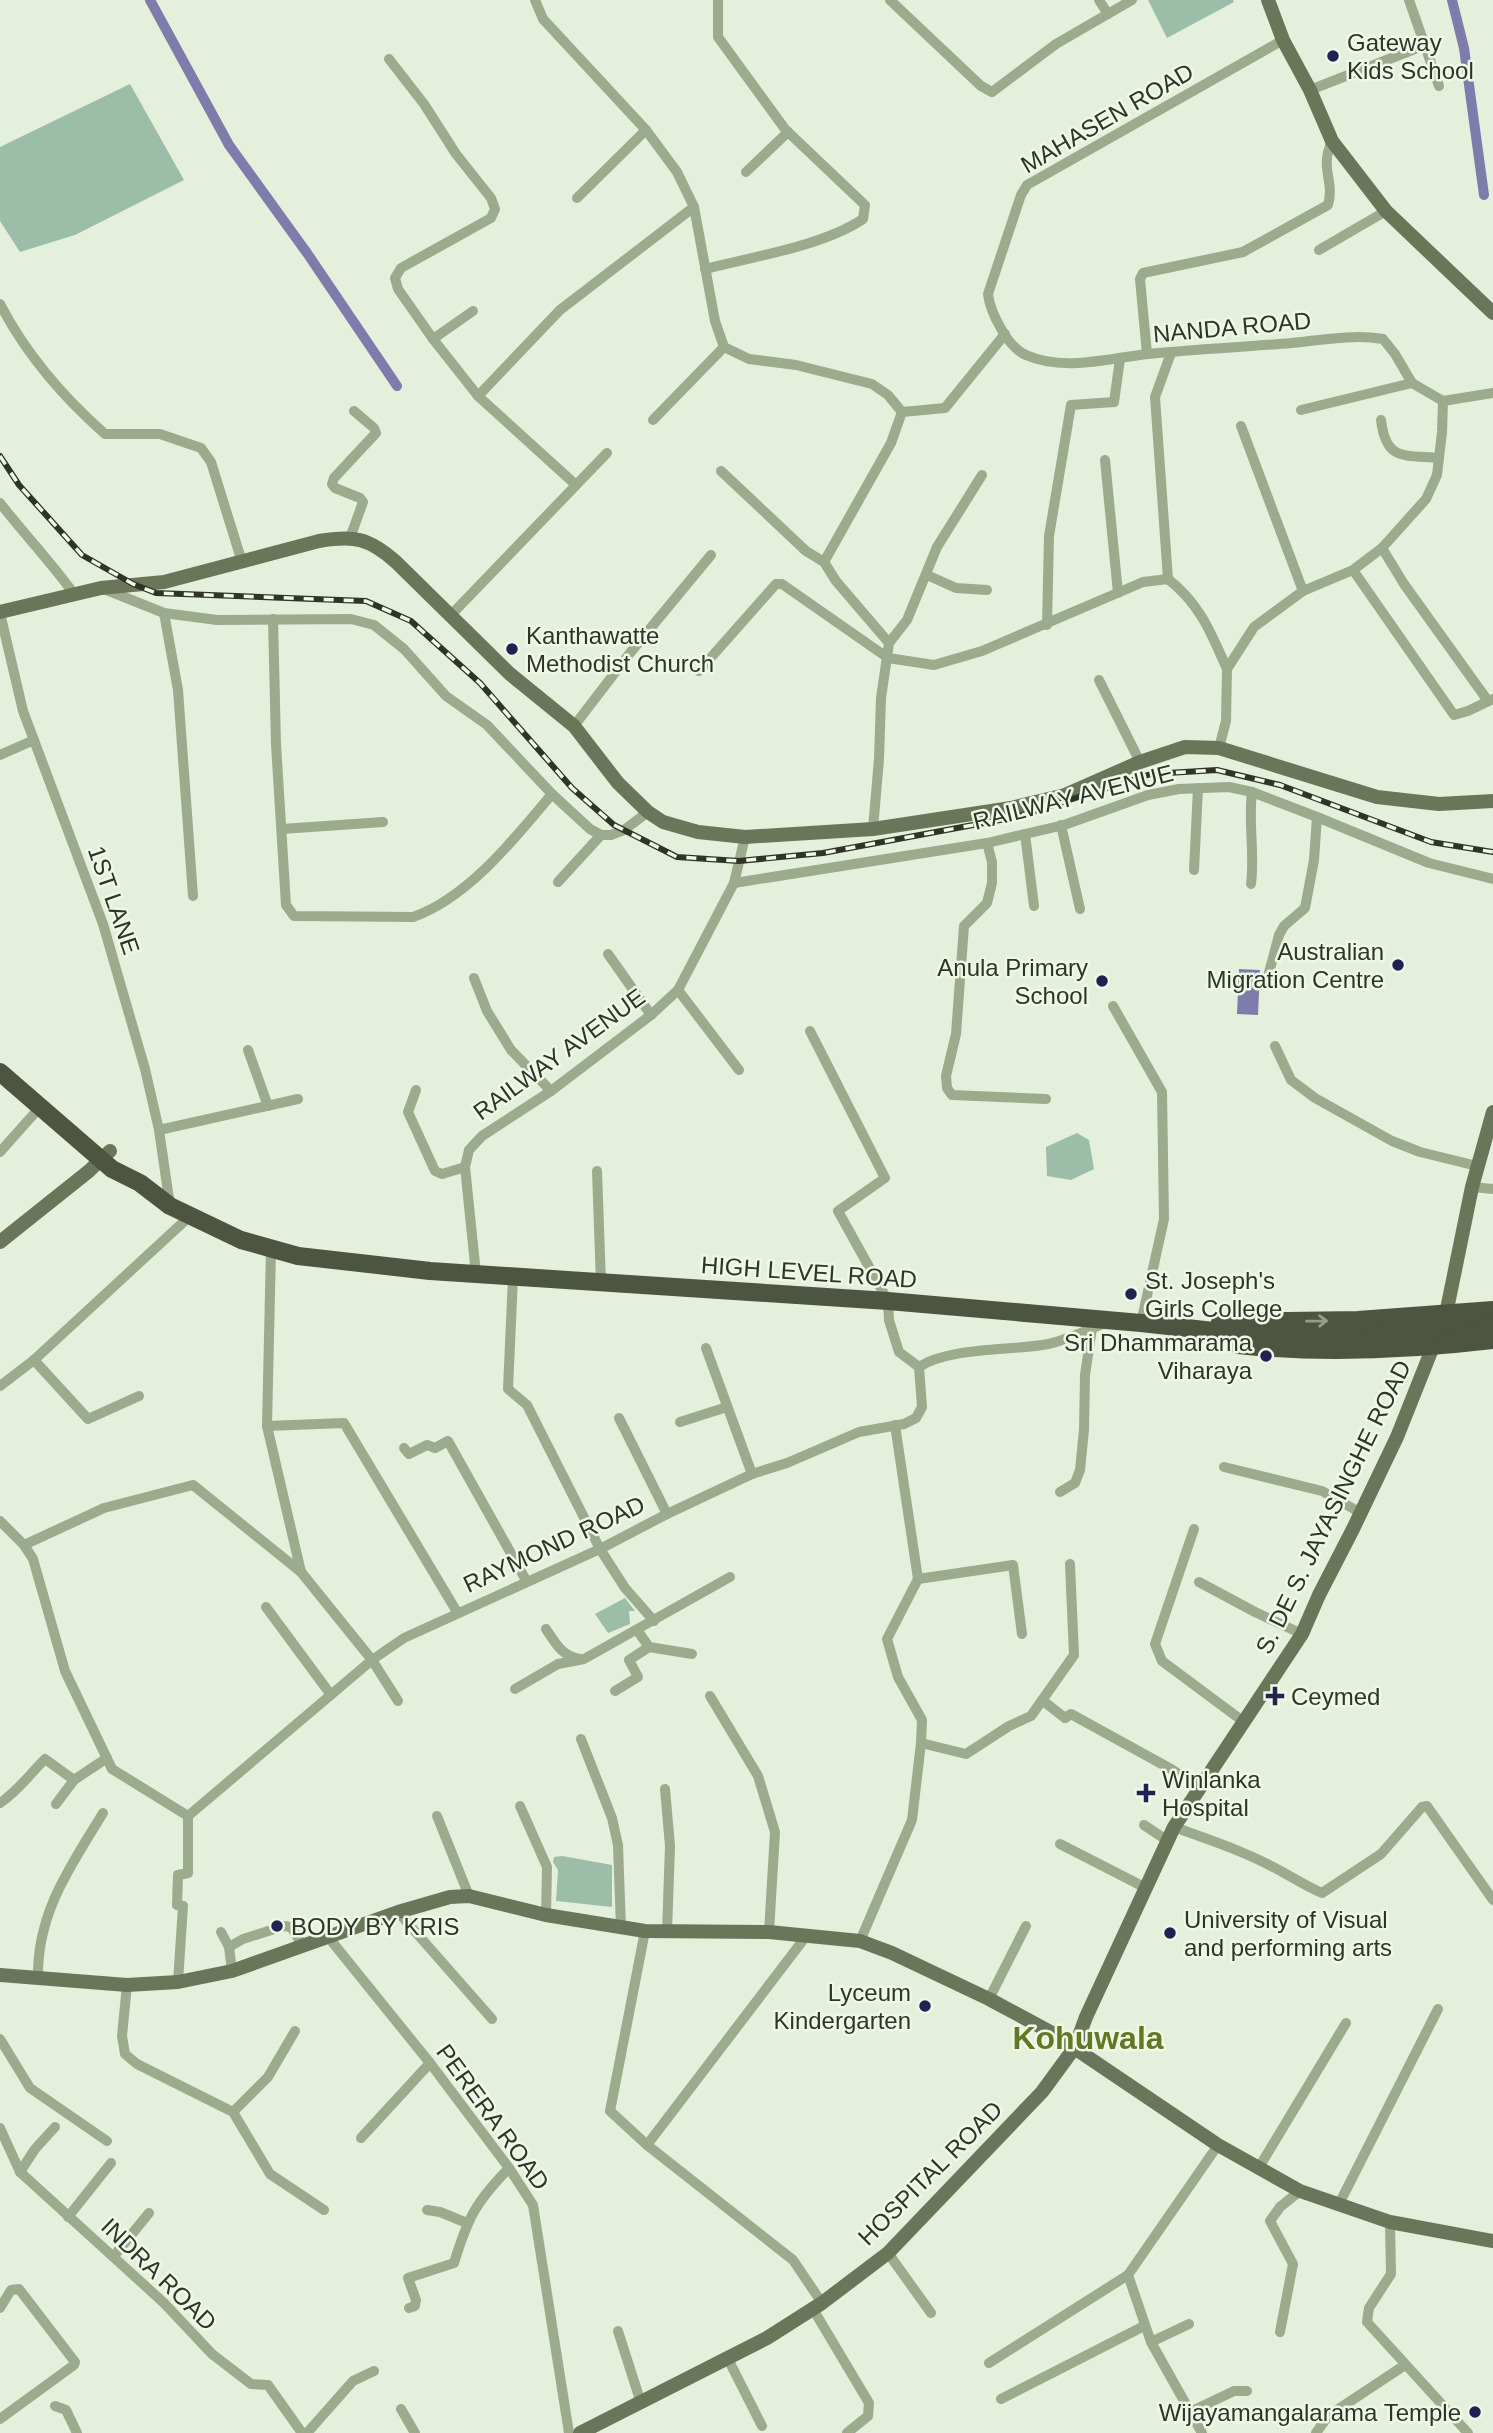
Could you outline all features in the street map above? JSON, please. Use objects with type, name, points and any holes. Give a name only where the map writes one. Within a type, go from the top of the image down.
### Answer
[{"type":"highway","name":"HIGH LEVEL ROAD","points":[[0,1060],[106,1156],[112,1169],[140,1183],[170,1206],[241,1240],[298,1256],[513,1278],[888,1301],[1141,1322],[1241,1334],[1317,1336],[1493,1325]]},
{"type":"highway","name":"HIGH LEVEL ROAD","points":[[0,1072],[106,1156]]},
{"type":"highway","points":[[1493,1310],[1358,1320],[1220,1322],[1201,1329],[1215,1342],[1294,1349],[1434,1350],[1493,1340]]},
{"type":"highway","points":[[1358,1320],[1360,1348]]},
{"type":"main road","points":[[1268,0],[1283,40],[1310,90],[1332,141],[1386,211],[1493,313]]},
{"type":"main road","points":[[0,612],[101,588],[164,582],[319,541],[341,537],[363,539],[381,548],[510,674],[574,726],[618,783],[648,812],[663,822],[698,832],[745,837],[873,829],[1011,808],[1065,795],[1140,762],[1185,747],[1219,748],[1377,797],[1439,804],[1493,801]]},
{"type":"main road","name":"S. DE S. JAYASINGHE ROAD","points":[[1075,2047],[1086,2017],[1171,1834],[1302,1634],[1361,1513],[1434,1350],[1446,1314],[1476,1166],[1493,1112]]},
{"type":"main road","points":[[0,1242],[106,1156]]},
{"type":"main road","points":[[0,1975],[127,1985],[178,1982],[232,1971],[398,1912],[450,1897],[469,1896],[546,1915],[645,1931],[769,1932],[860,1941],[892,1953],[989,1999],[1075,2047],[1218,2145],[1300,2191],[1390,2222],[1493,2241]]},
{"type":"main road","name":"HOSPITAL ROAD","points":[[580,2433],[729,2358],[818,2306],[888,2253],[1042,2092],[1075,2047]]},
{"type":"street","points":[[535,0],[543,19],[646,130],[677,172],[694,207],[715,321],[724,347],[749,359],[796,365],[872,384],[888,395],[902,412]]},
{"type":"street","points":[[705,269],[799,245],[852,226],[863,219],[865,205],[789,132],[719,37],[718,0]]},
{"type":"street","points":[[890,0],[981,86],[992,92],[1056,44],[1132,0]]},
{"type":"street","points":[[1099,0],[1108,14]]},
{"type":"street","points":[[1409,0],[1439,86]]},
{"type":"street","name":"MAHASEN ROAD","points":[[990,309],[988,294],[1021,195],[1027,185],[1283,40]]},
{"type":"street","points":[[1310,90],[1425,46]]},
{"type":"street","points":[[388,59],[424,103],[456,154],[491,198],[495,209],[491,218],[401,268],[396,278],[398,289],[478,396],[576,485]]},
{"type":"street","points":[[577,198],[646,130]]},
{"type":"street","points":[[746,172],[789,132]]},
{"type":"street","points":[[1147,354],[1140,279],[1143,272],[1243,252],[1328,205],[1332,192],[1325,167],[1326,153],[1332,141]]},
{"type":"street","points":[[478,396],[560,310],[694,207]]},
{"type":"street","points":[[1319,250],[1386,211]]},
{"type":"street","points":[[0,304],[42,371],[78,410],[105,434],[160,435],[201,448],[211,462],[242,562]]},
{"type":"street","name":"NANDA ROAD","points":[[990,309],[1005,334],[1024,355],[1050,361],[1081,363],[1147,354],[1372,337],[1383,339],[1412,383],[1443,401]]},
{"type":"street","points":[[433,339],[473,312]]},
{"type":"street","points":[[902,412],[945,408],[1005,334]]},
{"type":"street","points":[[653,420],[724,347]]},
{"type":"street","points":[[1168,579],[1155,397],[1171,353]]},
{"type":"street","points":[[1046,625],[1049,536],[1071,405],[1114,402],[1120,359]]},
{"type":"street","points":[[1301,410],[1412,383]]},
{"type":"street","points":[[1227,669],[1254,626],[1303,592],[1353,570],[1381,548],[1426,499],[1437,475],[1443,401],[1493,393]]},
{"type":"street","points":[[350,538],[363,502],[332,484],[334,478],[376,433],[374,428],[354,411]]},
{"type":"street","points":[[824,562],[891,443],[902,412]]},
{"type":"street","points":[[1381,419],[1383,440],[1392,450],[1404,455],[1439,458]]},
{"type":"street","points":[[1241,426],[1303,592]]},
{"type":"street","points":[[450,616],[607,453]]},
{"type":"street","points":[[1105,460],[1118,593]]},
{"type":"street","points":[[721,471],[806,551],[824,562],[836,582],[889,643]]},
{"type":"street","points":[[873,829],[881,698],[889,643],[907,620],[937,547],[982,475]]},
{"type":"street","points":[[0,503],[74,594]]},
{"type":"street","points":[[1353,570],[1454,715],[1490,700],[1381,548]]},
{"type":"street","points":[[574,726],[711,555]]},
{"type":"street","points":[[927,575],[956,588],[987,590]]},
{"type":"street","points":[[699,671],[776,584],[782,584],[888,658],[934,665],[982,651],[1143,582],[1168,579],[1184,592],[1206,620],[1227,669],[1226,721],[1219,748]]},
{"type":"street","points":[[101,588],[164,613],[217,620],[351,619],[374,625],[404,649],[446,696],[487,724],[551,794],[590,829],[601,835],[611,835],[624,830],[648,812]]},
{"type":"street","name":"1ST LANE","points":[[0,612],[23,711],[103,924],[145,1069],[159,1130],[170,1206]]},
{"type":"street","points":[[164,613],[178,690],[193,896]]},
{"type":"street","points":[[273,619],[276,744],[286,905],[294,916],[413,917],[429,912],[504,852],[551,794]]},
{"type":"street","points":[[1099,680],[1140,762]]},
{"type":"street","points":[[0,755],[34,740]]},
{"type":"street","name":"RAILWAY AVENUE","points":[[734,883],[987,843],[1060,825],[1147,795],[1179,789],[1229,787],[1252,792],[1429,863],[1493,879]]},
{"type":"street","points":[[1194,870],[1198,788]]},
{"type":"street","points":[[1251,884],[1253,866],[1249,815],[1252,792]]},
{"type":"street","points":[[1266,984],[1284,926],[1305,908],[1314,860],[1317,817]]},
{"type":"street","points":[[282,829],[383,822]]},
{"type":"street","points":[[1060,825],[1080,909]]},
{"type":"street","points":[[1025,834],[1034,906]]},
{"type":"street","points":[[558,882],[601,835]]},
{"type":"street","name":"RAILWAY AVENUE","points":[[466,1167],[469,1150],[482,1136],[551,1091],[652,1015],[678,990],[734,883],[745,837]]},
{"type":"street","points":[[987,843],[992,862],[992,883],[987,903],[964,926],[956,1034],[946,1076],[947,1088],[953,1095],[1046,1099]]},
{"type":"street","points":[[608,954],[652,1015]]},
{"type":"street","points":[[474,978],[487,1011],[511,1050],[551,1091]]},
{"type":"street","points":[[678,990],[738,1070]]},
{"type":"street","points":[[1114,1006],[1162,1092],[1164,1219],[1141,1322]]},
{"type":"street","points":[[810,1031],[885,1178],[838,1211],[888,1301],[889,1320],[899,1352],[919,1367],[927,1361],[944,1357],[1050,1343],[1111,1321]]},
{"type":"street","points":[[1275,1046],[1291,1080],[1315,1098],[1392,1141],[1420,1153],[1476,1166]]},
{"type":"street","points":[[248,1050],[268,1106]]},
{"type":"street","points":[[416,1090],[408,1112],[435,1171],[442,1174],[466,1167],[477,1275]]},
{"type":"street","points":[[159,1130],[298,1099]]},
{"type":"street","points":[[0,1152],[41,1106]]},
{"type":"street","points":[[597,1171],[601,1283]]},
{"type":"street","points":[[1472,1187],[1493,1189]]},
{"type":"street","points":[[0,1386],[34,1360],[190,1216]]},
{"type":"street","points":[[271,1249],[267,1426],[301,1573]]},
{"type":"street","points":[[513,1278],[508,1389],[527,1405],[600,1549],[625,1588],[654,1621]]},
{"type":"street","points":[[1060,1492],[1075,1483],[1080,1470],[1085,1418],[1085,1375],[1092,1328]]},
{"type":"street","points":[[706,1348],[752,1474]]},
{"type":"street","points":[[34,1360],[88,1419],[139,1396]]},
{"type":"street","name":"RAYMOND ROAD","points":[[188,1816],[372,1660],[404,1638],[600,1549],[752,1474],[787,1463],[859,1432],[916,1418],[922,1408],[919,1367]]},
{"type":"street","points":[[680,1422],[727,1407]]},
{"type":"street","points":[[619,1418],[667,1514]]},
{"type":"street","points":[[267,1426],[344,1423],[457,1612]]},
{"type":"street","points":[[860,1941],[912,1820],[921,1743],[922,1720],[898,1677],[887,1639],[918,1579],[895,1425]]},
{"type":"street","points":[[404,1448],[409,1454],[427,1445],[435,1448],[448,1441],[527,1582]]},
{"type":"street","points":[[1224,1467],[1322,1491],[1361,1513]]},
{"type":"street","points":[[24,1545],[104,1508],[193,1485],[301,1573],[372,1660],[398,1702]]},
{"type":"street","points":[[0,1521],[24,1545],[33,1559],[65,1671],[113,1769],[188,1816],[188,1873],[178,1875],[177,1905],[183,1906],[178,1982]]},
{"type":"street","points":[[1194,1529],[1155,1644],[1162,1661],[1244,1722]]},
{"type":"street","points":[[921,1743],[966,1754],[1009,1726],[1031,1716],[1074,1655],[1070,1564]]},
{"type":"street","points":[[918,1579],[1013,1565],[1022,1634]]},
{"type":"street","points":[[515,1689],[558,1664],[583,1659],[730,1577]]},
{"type":"street","points":[[1199,1582],[1302,1634]]},
{"type":"street","points":[[267,1607],[331,1695]]},
{"type":"street","points":[[546,1629],[569,1657],[583,1659]]},
{"type":"street","points":[[637,1630],[649,1647]]},
{"type":"street","points":[[615,1690],[638,1676],[629,1660],[649,1647],[692,1654]]},
{"type":"street","points":[[710,1696],[758,1776],[775,1832],[769,1932]]},
{"type":"street","points":[[1042,1700],[1065,1718],[1071,1714],[1201,1788]]},
{"type":"street","points":[[581,1739],[612,1818],[618,1844],[621,1928]]},
{"type":"street","points":[[56,1804],[74,1780],[107,1758]]},
{"type":"street","points":[[0,1803],[18,1791],[21,1782],[46,1759],[74,1780]]},
{"type":"street","points":[[665,1789],[670,1846],[667,1932]]},
{"type":"street","points":[[520,1806],[547,1867],[546,1915]]},
{"type":"street","points":[[1144,1825],[1171,1834],[1224,1845],[1322,1893],[1381,1854],[1422,1807],[1427,1806],[1493,1900]]},
{"type":"street","points":[[38,1977],[38,1960],[47,1913],[55,1893],[103,1812]]},
{"type":"street","points":[[437,1816],[469,1896]]},
{"type":"street","points":[[1060,1844],[1146,1888]]},
{"type":"street","points":[[398,1912],[492,2019]]},
{"type":"street","points":[[229,1948],[243,1940],[284,1926],[291,1927],[303,1946]]},
{"type":"street","points":[[989,1999],[1026,1926]]},
{"type":"street","points":[[645,1931],[610,2111],[646,2145],[793,2260],[869,2403],[868,2416],[847,2433]]},
{"type":"street","points":[[221,1933],[229,1948],[232,1971]]},
{"type":"street","points":[[646,2145],[807,1935]]},
{"type":"street","name":"PERERA ROAD","points":[[328,1938],[430,2063],[509,2168],[533,2205],[569,2433]]},
{"type":"street","points":[[127,1985],[122,2036],[125,2054],[137,2064],[233,2112],[270,2174],[324,2210]]},
{"type":"street","points":[[1338,2206],[1438,2009]]},
{"type":"street","points":[[1258,2169],[1346,2023]]},
{"type":"street","points":[[233,2112],[268,2077],[295,2031]]},
{"type":"street","points":[[0,2039],[30,2088],[107,2141]]},
{"type":"street","points":[[361,2138],[430,2063]]},
{"type":"street","points":[[20,2172],[35,2149],[55,2127]]},
{"type":"street","name":"INDRA ROAD","points":[[0,2128],[4,2151],[20,2172],[114,2256],[212,2354],[251,2384],[268,2385],[304,2433]]},
{"type":"street","points":[[989,2363],[1128,2275],[1218,2145]]},
{"type":"street","points":[[68,2217],[111,2162]]},
{"type":"street","points":[[409,2308],[415,2305],[416,2300],[408,2278],[454,2263],[467,2223],[484,2195],[509,2168]]},
{"type":"street","points":[[1280,2332],[1293,2264],[1270,2221],[1280,2207],[1300,2191]]},
{"type":"street","points":[[427,2210],[440,2212],[467,2223]]},
{"type":"street","points":[[114,2256],[149,2213]]},
{"type":"street","points":[[1390,2222],[1391,2274],[1368,2308],[1367,2322],[1468,2433]]},
{"type":"street","points":[[888,2253],[931,2313]]},
{"type":"street","points":[[1128,2275],[1151,2342],[1202,2433]]},
{"type":"street","points":[[0,2308],[11,2290],[19,2289],[75,2362],[0,2419]]},
{"type":"street","points":[[1151,2342],[1189,2324]]},
{"type":"street","points":[[1001,2399],[1144,2326]]},
{"type":"street","points":[[618,2331],[641,2403]]},
{"type":"street","points":[[729,2358],[762,2427]]},
{"type":"street","points":[[1316,2433],[1328,2416],[1405,2365]]},
{"type":"street","points":[[304,2433],[353,2381],[374,2371]]},
{"type":"street","points":[[1190,2412],[1234,2391],[1247,2391]]},
{"type":"street","points":[[55,2406],[66,2410],[77,2433]]},
{"type":"street","points":[[401,2409],[415,2433]]},
{"type":"green space","points":[[1148,0],[1233,0],[1234,2],[1167,38]]},
{"type":"green space","points":[[130,84],[184,180],[75,235],[20,252],[0,221],[0,147]]},
{"type":"green space","points":[[1077,1133],[1089,1140],[1094,1169],[1071,1180],[1047,1176],[1046,1147]]},
{"type":"green space","points":[[625,1598],[635,1611],[629,1611],[630,1624],[608,1633],[595,1614]]},
{"type":"green space","points":[[554,1857],[612,1865],[612,1907],[556,1901],[558,1870],[553,1862]]},
{"type":"shaded area","points":[[1239,969],[1260,970],[1258,1015],[1237,1014]]},
{"type":"waterway","points":[[150,0],[229,145],[307,253],[397,386]]},
{"type":"waterway","points":[[1452,0],[1464,48],[1484,195]]},
{"type":"railway","points":[[0,456],[19,485],[82,555],[133,584],[156,593],[366,601],[411,621],[480,683],[572,788],[614,825],[677,857],[739,861],[823,853],[1016,817],[1151,774],[1217,770],[1280,785],[1431,842],[1493,852]]},
{"type":"place","name":"Gateway Kids School","points":[[1333,56]]},
{"type":"place","name":"Kanthawatte Methodist Church","points":[[512,649]]},
{"type":"place","name":"Australian Migration Centre","points":[[1398,965]]},
{"type":"place","name":"Anula Primary School","points":[[1102,981]]},
{"type":"place","name":"St. Joseph's Girls College","points":[[1131,1294]]},
{"type":"place","name":"Sri Dhammarama Viharaya","points":[[1266,1356]]},
{"type":"place","name":"Ceymed","points":[[1275,1696]]},
{"type":"place","name":"Winlanka Hospital","points":[[1146,1793]]},
{"type":"place","name":"BODY BY KRIS","points":[[277,1926]]},
{"type":"place","name":"University of Visual and performing arts","points":[[1170,1933]]},
{"type":"place","name":"Lyceum Kindergarten","points":[[925,2006]]},
{"type":"place","name":"Wijayamangalarama Temple","points":[[1475,2412]]},
{"type":"district","name":"Kohuwala","points":[[1088,2038]]}]
